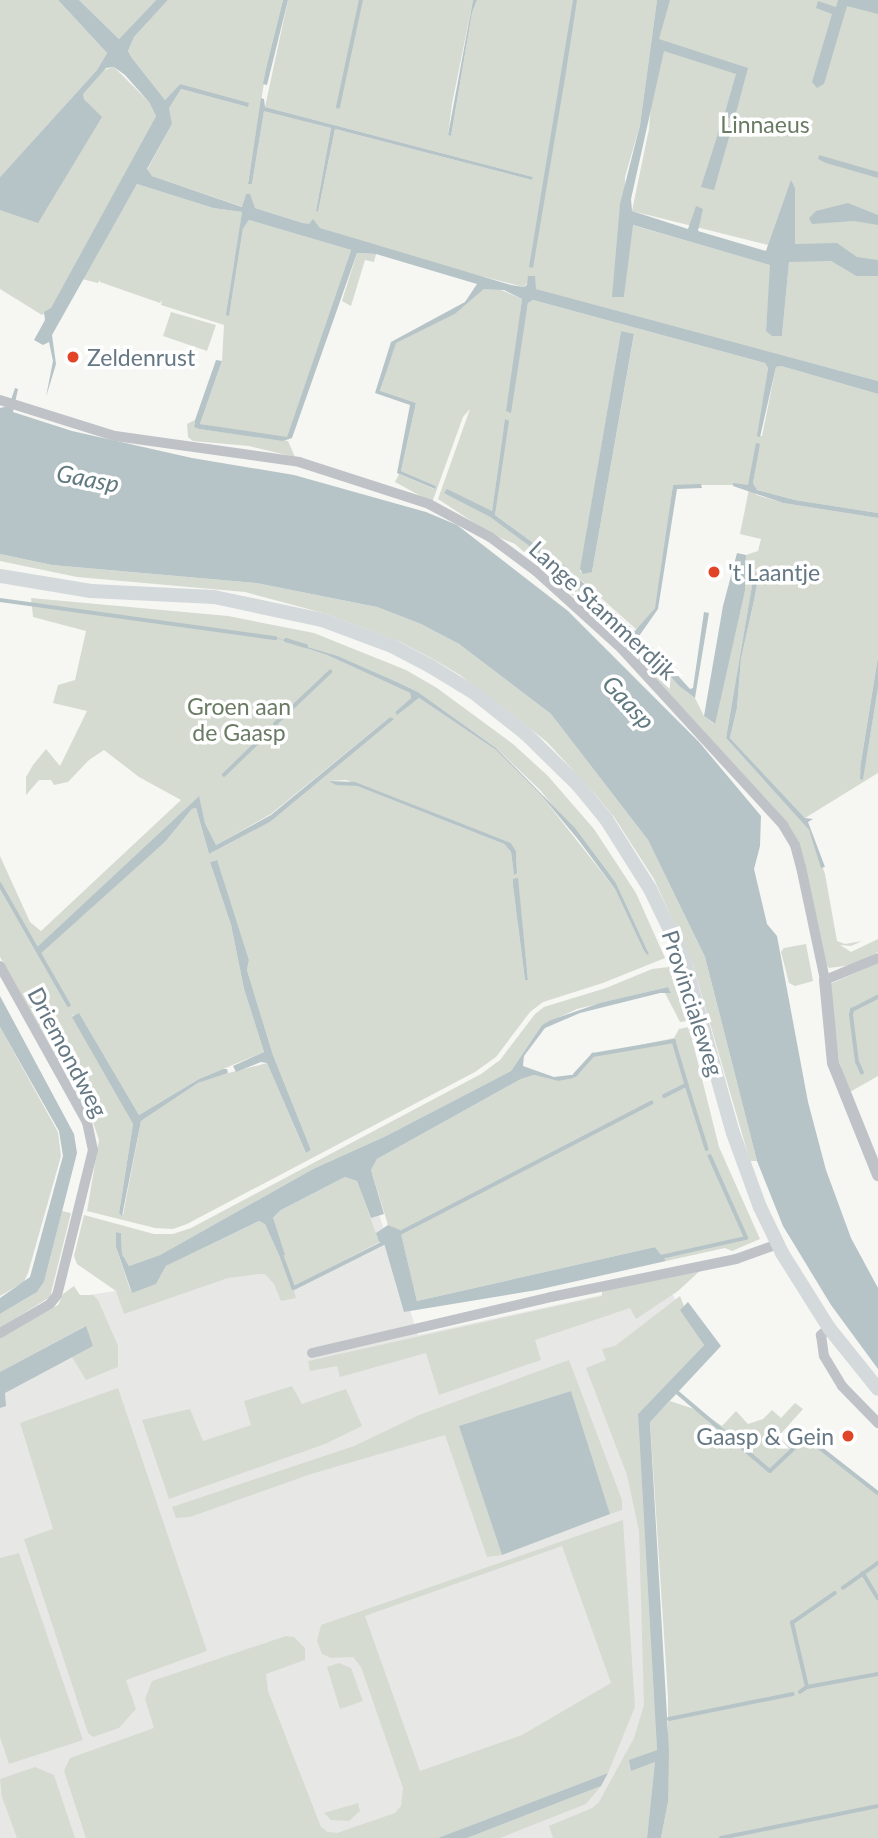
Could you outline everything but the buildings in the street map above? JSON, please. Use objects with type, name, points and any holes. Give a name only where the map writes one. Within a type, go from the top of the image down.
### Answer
[{"type":"main road","name":"Provincialeweg","points":[[0,567],[122,591]]},
{"type":"main road","name":"Provincialeweg","points":[[0,576],[91,591],[239,600],[281,608],[356,631],[451,677],[525,733],[552,758],[578,785],[620,838],[666,920],[687,970],[743,1164],[778,1244],[829,1328],[878,1389]]},
{"type":"street","name":"Lange Stammerdijk","points":[[8,402],[115,436],[299,462],[429,504],[490,537],[536,571],[622,649],[783,825],[795,845],[825,980],[833,1063],[878,1175]]},
{"type":"street","points":[[825,980],[878,958]]},
{"type":"street","name":"Driemondweg","points":[[0,966],[87,1122],[93,1150],[57,1295],[50,1304],[0,1333]]},
{"type":"street","points":[[312,1353],[551,1297],[736,1259],[778,1244]]},
{"type":"street","points":[[829,1328],[821,1335],[824,1356],[842,1386],[878,1423]]},
{"type":"shaded area","points":[[364,1168],[418,1335],[666,1281],[676,1301],[644,1418],[663,1726],[656,1838],[0,1838],[0,1350],[89,1295],[141,1287]]},
{"type":"green space","points":[[0,0],[58,0],[107,53],[97,70],[0,177]]},
{"type":"green space","points":[[79,0],[156,0],[119,39]]},
{"type":"green space","name":"Linnaeus","points":[[168,0],[283,0],[267,64],[248,183],[252,184],[264,110],[331,128],[316,211],[318,212],[335,129],[532,180],[533,177],[265,107],[288,0],[473,0],[452,104],[448,135],[451,136],[472,13],[477,0],[657,0],[640,125],[625,177],[624,297],[632,225],[771,265],[766,331],[782,336],[789,261],[831,261],[856,276],[849,251],[766,251],[768,245],[632,211],[649,129],[659,0],[878,0],[878,381],[535,289],[534,276],[524,287],[442,266],[255,208],[246,194],[243,207],[152,176],[147,170],[172,124],[168,108],[181,89],[248,107],[180,84],[165,100],[132,58],[128,51],[134,37]]},
{"type":"green space","points":[[114,67],[149,102],[156,116],[51,309],[42,315],[0,289],[0,206],[87,102],[81,95],[103,70]]},
{"type":"green space","points":[[137,184],[213,208],[242,212],[229,316],[243,229],[249,220],[351,250],[287,438],[200,424],[222,361],[224,325],[161,305],[162,300],[160,303],[100,280],[98,283],[82,279]]},
{"type":"green space","points":[[357,253],[376,254],[374,262],[365,260],[351,306],[342,301]]},
{"type":"green space","points":[[484,289],[499,289],[522,299],[507,411],[510,412],[528,303],[533,300],[765,363],[768,368],[758,436],[762,436],[776,367],[781,366],[878,394],[878,513],[795,500],[757,490],[753,483],[759,444],[748,485],[673,485],[658,598],[655,608],[637,630],[565,566],[495,515],[505,420],[492,511],[445,493],[490,517],[519,538],[558,567],[637,639],[640,636],[646,643],[644,646],[679,686],[695,698],[704,716],[714,724],[745,591],[746,555],[758,551],[761,539],[740,534],[749,489],[757,495],[783,503],[878,518],[878,657],[861,762],[863,779],[878,688],[878,773],[805,818],[730,738],[737,708],[741,659],[755,596],[757,576],[754,575],[726,738],[809,830],[825,874],[837,941],[845,944],[862,941],[851,946],[840,945],[851,952],[878,939],[878,952],[852,965],[829,968],[823,961],[796,843],[610,629],[515,544],[491,534],[438,499],[470,409],[463,417],[433,500],[428,500],[395,482],[399,474],[434,489],[436,486],[401,471],[416,403],[380,392],[395,343],[455,314]],"holes":[[[621,331],[634,335],[592,572],[580,572]]]},
{"type":"green space","points":[[171,312],[216,325],[207,351],[163,336]]},
{"type":"green space","points":[[195,420],[194,426],[199,429],[288,441],[295,457],[249,446],[193,441],[188,437],[187,424]]},
{"type":"green space","points":[[0,554],[52,565],[256,583],[377,607],[421,624],[459,644],[551,714],[648,840],[705,957],[757,1161],[750,1161],[693,965],[654,879],[614,817],[547,742],[460,675],[431,658],[398,641],[323,613],[245,592],[77,577],[0,561]]},
{"type":"green space","name":"Groen aan de Gaasp","points":[[31,598],[228,616],[314,633],[406,670],[437,688],[513,744],[548,776],[594,829],[636,893],[665,958],[603,983],[543,1002],[530,1012],[496,1057],[475,1072],[187,1224],[173,1229],[155,1228],[87,1211],[99,1140],[93,1122],[0,957],[0,856],[30,922],[41,931],[181,800],[139,777],[104,750],[89,760],[68,782],[54,785],[51,780],[39,780],[26,795],[26,777],[33,765],[46,749],[60,766],[87,711],[53,703],[58,685],[75,680],[86,631],[33,617]],"holes":[[[277,638],[338,656],[418,692],[496,748],[540,790],[616,883],[649,954],[643,949],[615,889],[541,795],[496,750],[419,698],[397,714],[395,712],[411,698],[410,693],[327,655]],[[390,717],[393,719],[270,822],[209,854],[196,808],[192,809],[165,842],[39,954],[37,947],[198,797],[205,823],[216,845],[271,814]],[[346,780],[511,843],[516,851],[517,873],[514,874],[511,852],[504,844],[357,786],[329,781]],[[216,860],[249,960],[247,970],[273,1055],[311,1150],[306,1153],[267,1063],[221,1075],[198,1083],[141,1121],[123,1215],[119,1213],[133,1124],[72,1015],[83,1020],[139,1115],[199,1079],[264,1052],[244,989],[231,925],[210,862]],[[517,878],[528,979],[525,980],[513,886]]]},
{"type":"green space","points":[[806,944],[813,981],[795,986],[789,983],[781,952],[784,948]]},
{"type":"green space","points":[[878,963],[878,1076],[850,1092],[839,1061],[830,984]]},
{"type":"green space","points":[[669,967],[688,1021],[680,1022],[665,993],[671,993],[668,987],[577,1009],[542,1025],[511,1071],[386,1136],[313,1169],[160,1255],[129,1266],[122,1254],[121,1233],[116,1232],[116,1247],[131,1292],[156,1284],[166,1266],[259,1221],[265,1224],[279,1255],[284,1255],[273,1219],[281,1210],[345,1177],[357,1181],[379,1242],[293,1287],[296,1298],[281,1301],[274,1284],[265,1274],[259,1274],[228,1278],[124,1314],[116,1291],[77,1264],[74,1256],[84,1215],[154,1234],[173,1234],[191,1228],[481,1074],[500,1060],[535,1014],[544,1007],[606,988],[652,969]]},
{"type":"green space","points":[[0,1027],[58,1132],[61,1156],[28,1273],[24,1282],[0,1296]]},
{"type":"green space","points":[[689,1027],[719,1147],[760,1239],[732,1251],[725,1248],[666,1261],[655,1247],[417,1301],[400,1231],[388,1225],[371,1170],[377,1159],[521,1079],[534,1075],[558,1081],[578,1073],[575,1073],[597,1054],[674,1038],[679,1029]]},
{"type":"green space","points":[[62,1211],[71,1213],[50,1297],[0,1328],[0,1314],[37,1292],[44,1282]]},
{"type":"green space","points":[[702,1269],[678,1291],[636,1319],[630,1308],[535,1340],[541,1360],[439,1395],[426,1353],[340,1377],[337,1366],[310,1371],[308,1361],[602,1296],[602,1290]]},
{"type":"green space","points":[[74,1286],[80,1295],[93,1295],[98,1300],[118,1346],[118,1367],[86,1380],[72,1357],[93,1346],[85,1326],[0,1372],[0,1338],[58,1305],[63,1294]]},
{"type":"green space","points":[[680,1296],[684,1306],[681,1310],[704,1345],[638,1414],[657,1750],[630,1760],[631,1771],[655,1762],[647,1838],[553,1838],[549,1826],[592,1808],[599,1802],[634,1738],[644,1705],[639,1531],[627,1475],[586,1368],[606,1360],[602,1349],[615,1346]]},
{"type":"green space","points":[[569,1360],[622,1500],[622,1510],[610,1514],[571,1391],[460,1426],[502,1555],[487,1557],[445,1435],[311,1474],[190,1517],[176,1518],[172,1507],[354,1446],[419,1415]]},
{"type":"green space","points":[[292,1386],[302,1404],[346,1389],[362,1426],[325,1444],[169,1499],[142,1420],[190,1409],[203,1441],[251,1425],[244,1401]]},
{"type":"green space","points":[[118,1388],[207,1651],[126,1680],[136,1709],[119,1728],[93,1737],[88,1733],[24,1539],[53,1529],[20,1423]]},
{"type":"green space","points":[[670,1401],[700,1411],[722,1426],[736,1411],[748,1424],[763,1419],[772,1410],[781,1418],[795,1403],[803,1409],[778,1437],[791,1448],[805,1434],[878,1491],[878,1838],[661,1838],[668,1802],[668,1697],[650,1421]]},
{"type":"green space","points":[[623,1520],[635,1707],[608,1773],[438,1838],[86,1838],[64,1771],[70,1758],[154,1728],[145,1699],[152,1681],[286,1636],[294,1637],[305,1648],[305,1660],[266,1674],[268,1691],[321,1827],[328,1832],[337,1833],[395,1813],[401,1806],[403,1788],[361,1667],[353,1657],[331,1658],[322,1654],[317,1641],[321,1625]],"holes":[[[562,1546],[611,1683],[522,1735],[420,1771],[365,1616]]]},
{"type":"green space","points":[[19,1553],[83,1740],[9,1764],[0,1737],[0,1558]]},
{"type":"green space","points":[[339,1663],[351,1668],[363,1701],[340,1709],[327,1667]]},
{"type":"green space","points":[[35,1767],[54,1775],[75,1838],[17,1838],[2,1797],[0,1779]]},
{"type":"green space","points":[[601,1786],[586,1804],[500,1838],[467,1838]]},
{"type":"green space","points":[[358,1803],[360,1811],[349,1821],[331,1820],[324,1813]]},
{"type":"water","points":[[58,0],[79,0],[119,39],[156,0],[168,0],[134,37],[128,51],[165,100],[180,84],[249,103],[248,107],[181,89],[169,108],[172,124],[147,169],[152,176],[242,207],[246,194],[250,194],[255,208],[303,223],[309,224],[313,219],[320,228],[511,285],[524,287],[527,285],[528,276],[535,276],[536,289],[878,381],[878,394],[781,366],[776,367],[760,437],[757,436],[768,368],[765,363],[533,300],[528,303],[511,413],[506,411],[522,299],[504,290],[484,289],[455,314],[396,343],[380,391],[416,403],[401,471],[436,486],[435,489],[397,473],[410,405],[375,393],[391,342],[465,302],[477,284],[376,254],[357,253],[292,438],[283,441],[199,429],[194,427],[195,420],[216,360],[222,361],[200,424],[287,437],[351,250],[249,220],[243,229],[229,316],[226,315],[242,212],[213,208],[137,184],[52,335],[56,364],[46,397],[53,361],[49,342],[43,345],[34,340],[45,320],[44,312],[51,308],[156,116],[149,102],[125,75],[114,67],[106,68],[83,94],[84,99],[102,117],[38,223],[0,210],[0,177],[97,70],[107,53]]},
{"type":"water","points":[[283,0],[288,0],[267,85],[263,84]]},
{"type":"water","points":[[473,0],[477,0],[472,13],[451,136],[448,135]]},
{"type":"water","points":[[573,0],[577,0],[533,268],[529,267]]},
{"type":"water","points":[[657,0],[670,0],[659,39],[748,68],[734,120],[724,116],[736,74],[664,51],[631,199],[632,211],[688,229],[696,206],[703,209],[698,231],[766,251],[791,180],[795,188],[795,244],[837,243],[857,257],[878,260],[878,276],[856,276],[831,261],[789,262],[782,336],[772,336],[766,331],[770,265],[633,225],[624,297],[612,297],[620,204],[640,125]]},
{"type":"water","points":[[838,0],[878,0],[878,14],[847,6],[824,84],[817,88],[812,82],[832,14],[816,8],[818,1],[836,7]]},
{"type":"water","points":[[261,98],[264,99],[265,107],[533,177],[532,180],[335,129],[318,212],[316,211],[331,128],[264,111],[252,184],[248,184]]},
{"type":"water","points":[[721,124],[732,127],[714,190],[701,187]]},
{"type":"water","points":[[819,155],[878,172],[878,178],[826,163],[818,159]]},
{"type":"water","points":[[848,203],[878,215],[878,225],[854,221],[812,224],[809,218],[816,211]]},
{"type":"water","points":[[621,331],[634,334],[592,572],[583,574],[580,569]]},
{"type":"water","name":"Gaasp","points":[[15,388],[18,389],[13,412],[72,431],[192,458],[294,475],[426,512],[457,525],[568,611],[699,742],[761,816],[760,846],[754,869],[767,924],[777,936],[808,1102],[826,1170],[851,1238],[878,1288],[878,1369],[831,1305],[783,1226],[757,1161],[705,957],[648,840],[551,714],[459,644],[421,624],[377,607],[256,583],[52,565],[0,554],[0,408],[9,406]]},
{"type":"water","points":[[505,419],[509,421],[495,515],[565,566],[635,631],[655,608],[673,485],[701,484],[702,488],[677,489],[658,609],[637,639],[558,567],[490,517],[444,493],[447,489],[492,511]]},
{"type":"water","points":[[756,443],[760,444],[753,483],[757,490],[795,500],[878,513],[878,518],[783,503],[733,486],[733,483],[748,485]]},
{"type":"water","points":[[737,553],[746,555],[745,591],[715,724],[704,716],[723,606]]},
{"type":"water","points":[[754,574],[758,575],[755,596],[741,659],[737,708],[730,738],[805,818],[813,819],[808,822],[825,867],[821,868],[809,830],[726,738]]},
{"type":"water","points":[[704,612],[709,613],[695,698],[679,686],[643,645],[646,643],[651,646],[690,689],[693,688]]},
{"type":"water","points":[[264,634],[338,656],[418,692],[496,748],[575,828],[616,883],[649,954],[643,949],[615,889],[577,838],[541,795],[496,750],[419,698],[397,715],[395,712],[411,698],[410,693],[327,655]]},
{"type":"water","points":[[878,657],[878,688],[863,780],[860,779],[861,762]]},
{"type":"water","points":[[390,717],[394,719],[270,822],[209,854],[196,808],[192,809],[165,842],[39,955],[37,947],[199,796],[205,823],[216,845],[271,815]]},
{"type":"water","points":[[329,781],[355,782],[511,843],[516,851],[517,873],[514,875],[511,852],[504,844],[357,786],[336,785]]},
{"type":"water","points":[[217,860],[249,960],[247,970],[273,1055],[311,1150],[306,1153],[267,1063],[261,1062],[236,1072],[233,1066],[264,1052],[244,989],[231,925],[210,862]]},
{"type":"water","points":[[518,878],[528,980],[525,980],[513,886],[513,879]]},
{"type":"water","points":[[668,987],[671,993],[660,993],[580,1013],[545,1028],[524,1056],[523,1066],[554,1077],[579,1074],[573,1078],[558,1081],[534,1075],[521,1079],[377,1159],[371,1170],[384,1214],[371,1218],[357,1181],[345,1177],[281,1210],[273,1218],[285,1255],[279,1255],[265,1224],[259,1221],[166,1266],[156,1284],[132,1293],[116,1247],[116,1232],[121,1233],[122,1254],[129,1266],[160,1255],[313,1169],[386,1136],[511,1071],[542,1025],[551,1020],[600,1003]]},
{"type":"water","points":[[0,996],[74,1134],[77,1153],[44,1282],[37,1292],[0,1314],[0,1298],[30,1277],[63,1156],[59,1131],[0,1027]]},
{"type":"water","points":[[79,1013],[139,1115],[199,1079],[223,1069],[227,1069],[228,1073],[198,1083],[141,1121],[122,1216],[119,1213],[133,1124],[72,1017]]},
{"type":"water","points":[[388,1225],[400,1230],[417,1301],[655,1247],[666,1261],[537,1290],[404,1312],[384,1243],[379,1242],[376,1233]]},
{"type":"water","points":[[688,1302],[721,1346],[650,1422],[669,1751],[668,1802],[661,1838],[647,1838],[655,1762],[631,1771],[629,1760],[657,1750],[638,1414],[704,1345],[680,1310]]},
{"type":"water","points":[[86,1326],[93,1346],[5,1393],[6,1406],[0,1408],[0,1372]]},
{"type":"water","points":[[571,1391],[610,1514],[502,1555],[459,1426]]},
{"type":"water","points":[[608,1773],[601,1786],[467,1838],[438,1838]]},
{"type":"waterway","points":[[338,107],[361,0]]},
{"type":"waterway","points":[[0,600],[275,638]]},
{"type":"waterway","points":[[286,640],[306,646]]},
{"type":"waterway","points":[[275,724],[330,672]]},
{"type":"waterway","points":[[263,736],[271,728]]},
{"type":"waterway","points":[[224,775],[258,742]]},
{"type":"waterway","points":[[0,884],[69,1005]]},
{"type":"waterway","points":[[862,1073],[857,1062],[852,1010],[878,997]]},
{"type":"waterway","points":[[575,1075],[593,1055],[674,1041],[687,1085],[665,1096]]},
{"type":"waterway","points":[[687,1085],[707,1149]]},
{"type":"waterway","points":[[400,1233],[651,1103]]},
{"type":"waterway","points":[[661,1257],[746,1238],[710,1157]]},
{"type":"waterway","points":[[281,1253],[294,1288],[384,1243]]},
{"type":"waterway","points":[[676,1391],[770,1471],[806,1437],[878,1493]]},
{"type":"waterway","points":[[843,1588],[878,1563]]},
{"type":"waterway","points":[[863,1573],[878,1598]]},
{"type":"waterway","points":[[807,1687],[792,1623],[835,1593]]},
{"type":"waterway","points":[[800,1692],[807,1687],[878,1674]]},
{"type":"waterway","points":[[669,1719],[793,1694]]},
{"type":"waterway","points":[[721,1838],[878,1806]]},
{"type":"place","name":"Zeldenrust","points":[[73,357]]},
{"type":"place","name":"'t Laantje","points":[[714,572]]},
{"type":"place","name":"Gaasp & Gein","points":[[848,1436]]}]
